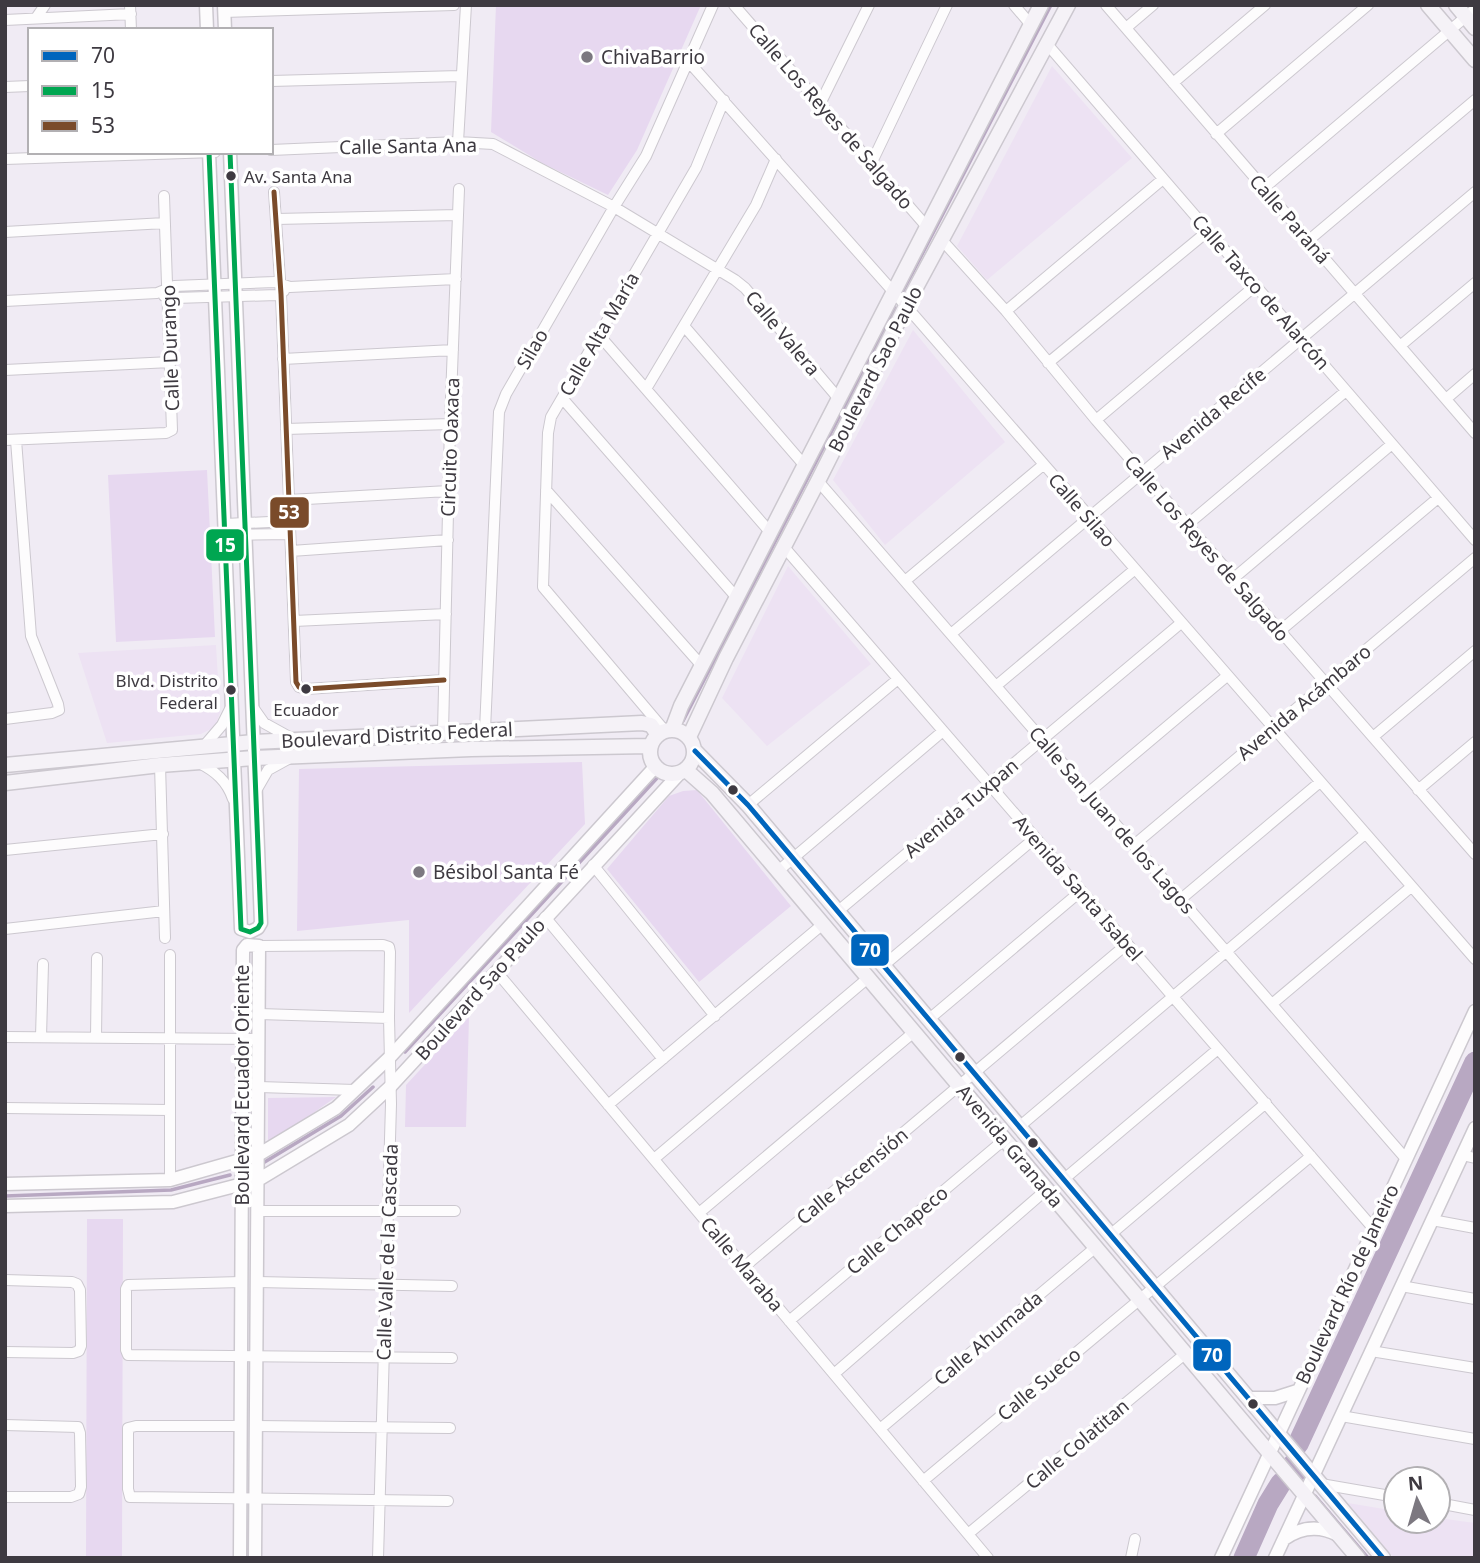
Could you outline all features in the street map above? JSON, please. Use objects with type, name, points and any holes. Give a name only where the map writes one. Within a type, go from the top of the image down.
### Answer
[{"type":"main road","name":"Boulevard Sao Paulo","points":[[661,735],[681,706],[702,666],[1041,5]]},
{"type":"main road","name":"Boulevard Sao Paulo","points":[[692,744],[726,658],[941,239],[1068,5]]},
{"type":"main road","points":[[1428,5],[1475,60]]},
{"type":"main road","name":"Boulevard Distrito Federal","points":[[5,765],[234,743],[485,730],[642,723],[651,725],[661,735]]},
{"type":"main road","points":[[678,731],[692,744],[694,758],[683,772],[667,774],[655,768],[649,754],[661,735],[678,731]]},
{"type":"main road","name":"Boulevard Distrito Federal","points":[[5,783],[198,762],[471,749],[661,735]]},
{"type":"main road","name":"Avenida Granada","points":[[692,744],[748,805],[1383,1558]]},
{"type":"main road","name":"Avenida Granada","points":[[683,772],[712,793],[1358,1558]]},
{"type":"street","points":[[36,18],[45,5]]},
{"type":"street","points":[[206,5],[207,28]]},
{"type":"street","points":[[225,28],[224,9],[454,5]]},
{"type":"street","points":[[458,142],[466,5]]},
{"type":"street","name":"Silao","points":[[485,730],[499,412],[506,394],[646,156],[713,5]]},
{"type":"street","name":"Calle Los Reyes de Salgado","points":[[734,5],[928,227]]},
{"type":"street","points":[[820,104],[869,5]]},
{"type":"street","points":[[872,162],[947,5]]},
{"type":"street","points":[[1014,5],[1031,25]]},
{"type":"street","name":"Calle Paraná","points":[[1106,5],[1475,433]]},
{"type":"street","points":[[1125,28],[1153,5]]},
{"type":"street","points":[[1173,83],[1265,5]]},
{"type":"street","points":[[1216,134],[1368,5]]},
{"type":"street","points":[[5,20],[130,10],[131,28]]},
{"type":"street","points":[[1264,188],[1468,15]]},
{"type":"street","name":"Calle Taxco de Alarcón","points":[[1047,44],[1475,540]]},
{"type":"street","name":"Calle Silao","points":[[688,61],[906,306],[1475,959]]},
{"type":"street","points":[[273,81],[460,76]]},
{"type":"street","points":[[5,87],[28,86]]},
{"type":"street","name":"Calle Alta María","points":[[661,735],[543,587],[548,433],[551,417],[696,168],[724,100]]},
{"type":"street","points":[[1308,240],[1475,100]]},
{"type":"street","name":"Calle Santa Ana","points":[[273,150],[458,142],[493,144],[614,207]]},
{"type":"street","points":[[5,159],[112,154]]},
{"type":"street","points":[[209,154],[241,929],[250,932],[261,923],[230,154]]},
{"type":"street","points":[[646,389],[756,205],[776,159]]},
{"type":"street","points":[[1006,312],[1163,179]]},
{"type":"street","name":"Circuito Oaxaca","points":[[443,732],[448,491],[459,189]]},
{"type":"street","points":[[274,192],[284,288],[283,359],[296,682],[299,687],[306,689],[444,680]]},
{"type":"street","name":"Avenida Recife","points":[[951,634],[1475,192]]},
{"type":"street","name":"Calle Durango","points":[[11,440],[166,433],[172,430],[164,292],[164,196]]},
{"type":"street","name":"Calle Valera","points":[[614,207],[745,288],[839,399]]},
{"type":"street","points":[[276,219],[458,215]]},
{"type":"street","points":[[5,232],[165,223]]},
{"type":"street","points":[[1048,363],[1208,230]]},
{"type":"street","name":"Calle Los Reyes de Salgado","points":[[941,239],[1475,855]]},
{"type":"street","points":[[5,301],[456,279]]},
{"type":"street","points":[[1400,346],[1475,283]]},
{"type":"street","points":[[1096,420],[1255,286]]},
{"type":"street","points":[[684,326],[805,466]]},
{"type":"street","points":[[599,335],[770,533]]},
{"type":"street","points":[[283,359],[453,350]]},
{"type":"street","points":[[5,370],[170,362]]},
{"type":"street","points":[[1446,399],[1475,374]]},
{"type":"street","points":[[1188,525],[1346,391]]},
{"type":"street","points":[[562,398],[737,598]]},
{"type":"street","points":[[286,429],[450,424]]},
{"type":"street","points":[[5,719],[59,710],[31,636],[11,440]]},
{"type":"street","points":[[1234,578],[1392,444]]},
{"type":"street","points":[[905,581],[1043,465]]},
{"type":"street","name":"Calle San Juan de los Lagos","points":[[818,481],[1406,1159]]},
{"type":"street","points":[[546,490],[702,666]]},
{"type":"street","points":[[289,500],[448,491]]},
{"type":"street","points":[[1280,631],[1438,498]]},
{"type":"street","points":[[245,529],[290,521]]},
{"type":"street","points":[[225,529],[290,534]]},
{"type":"street","points":[[291,551],[448,540]]},
{"type":"street","name":"Avenida Santa Isabel","points":[[784,547],[1373,1228]]},
{"type":"street","name":"Avenida Acámbaro","points":[[1134,845],[1475,558]]},
{"type":"street","points":[[996,686],[1134,570]]},
{"type":"street","points":[[294,621],[446,614]]},
{"type":"street","name":"Avenida Tuxpan","points":[[837,912],[1181,623]]},
{"type":"street","points":[[1373,737],[1475,651]]},
{"type":"street","points":[[1088,793],[1227,676]]},
{"type":"street","points":[[748,805],[898,679]]},
{"type":"street","points":[[204,746],[222,725],[232,703]]},
{"type":"street","points":[[252,706],[264,723],[297,741]]},
{"type":"street","points":[[469,731],[471,749]]},
{"type":"street","points":[[778,871],[943,731]]},
{"type":"street","points":[[1418,790],[1475,742]]},
{"type":"street","points":[[256,793],[268,770],[292,757]]},
{"type":"street","points":[[198,762],[213,770],[223,781],[236,808]]},
{"type":"street","points":[[160,765],[165,938]]},
{"type":"street","name":"Boulevard Sao Paulo","points":[[5,1184],[170,1180],[258,1155],[336,1108],[391,1056],[655,768]]},
{"type":"street","name":"Boulevard Sao Paulo","points":[[5,1206],[173,1202],[258,1180],[349,1125],[391,1086],[593,865],[683,772]]},
{"type":"street","points":[[1181,899],[1320,782]]},
{"type":"street","points":[[5,850],[163,834]]},
{"type":"street","points":[[1019,1127],[1365,834]]},
{"type":"street","points":[[883,966],[1035,838]]},
{"type":"street","points":[[593,865],[715,1016]]},
{"type":"street","points":[[1272,1004],[1411,887]]},
{"type":"street","points":[[928,1020],[1081,891]]},
{"type":"street","points":[[5,929],[164,911]]},
{"type":"street","points":[[545,917],[663,1059]]},
{"type":"street","points":[[608,1105],[823,924]]},
{"type":"street","name":"Calle Ascensión","points":[[744,1267],[1127,944]]},
{"type":"street","name":"Boulevard Ecuador Oriente","points":[[240,1558],[243,950],[247,945],[259,946],[255,1558]]},
{"type":"street","name":"Calle Valle de la Cascada","points":[[259,946],[389,947],[391,1086],[379,1558]]},
{"type":"street","points":[[170,954],[170,1180]]},
{"type":"street","points":[[96,1038],[97,958]]},
{"type":"street","points":[[41,1037],[43,964]]},
{"type":"street","name":"Calle Maraba","points":[[496,971],[988,1558]]},
{"type":"street","points":[[653,1159],[869,978]]},
{"type":"street","name":"Boulevard Río de Janeiro","points":[[1221,1558],[1475,1011]]},
{"type":"street","points":[[259,1014],[389,1018]]},
{"type":"street","points":[[699,1213],[914,1032]]},
{"type":"street","points":[[5,1037],[259,1039]]},
{"type":"street","points":[[1063,1180],[1219,1049]]},
{"type":"street","points":[[259,1087],[355,1090]]},
{"type":"street","points":[[1110,1235],[1266,1103]]},
{"type":"street","points":[[5,1108],[170,1110]]},
{"type":"street","points":[[1275,1558],[1305,1494],[1317,1480],[1341,1416],[1432,1220],[1468,1156],[1475,1128]]},
{"type":"street","name":"Calle Chapeco","points":[[789,1321],[1004,1139]]},
{"type":"street","name":"Calle Sueco","points":[[923,1481],[1311,1156]]},
{"type":"street","points":[[834,1374],[1046,1190]]},
{"type":"street","points":[[258,1211],[455,1211]]},
{"type":"street","points":[[1432,1220],[1475,1228]]},
{"type":"street","name":"Calle Ahumada","points":[[880,1429],[1096,1247]]},
{"type":"street","points":[[5,1280],[77,1284],[80,1290],[81,1346],[79,1351],[73,1353],[5,1352]]},
{"type":"street","points":[[241,1282],[133,1283],[126,1289],[128,1354],[452,1358]]},
{"type":"street","points":[[257,1282],[452,1286]]},
{"type":"street","points":[[1401,1286],[1475,1299]]},
{"type":"street","points":[[1371,1351],[1475,1368]]},
{"type":"street","name":"Calle Colatitan","points":[[968,1534],[1185,1353]]},
{"type":"street","points":[[1248,1398],[1275,1398],[1297,1391]]},
{"type":"street","points":[[1341,1416],[1475,1439]]},
{"type":"street","points":[[5,1424],[78,1427],[81,1487],[79,1494],[71,1497],[5,1497]]},
{"type":"street","points":[[241,1426],[136,1426],[128,1429],[130,1497],[449,1502]]},
{"type":"street","points":[[256,1426],[450,1428]]},
{"type":"street","points":[[1317,1480],[1382,1493]]},
{"type":"street","points":[[1452,1506],[1475,1510]]},
{"type":"street","points":[[1283,1540],[1302,1530],[1315,1528],[1340,1536]]},
{"type":"street","points":[[1131,1558],[1135,1539]]},
{"type":"shaded area","name":"ChivaBarrio","points":[[496,5],[701,5],[637,150],[608,195],[542,163],[491,132]]},
{"type":"shaded area","points":[[1052,66],[1132,158],[987,280],[957,246]]},
{"type":"shaded area","points":[[913,330],[1005,442],[885,545],[833,480]]},
{"type":"shaded area","points":[[207,470],[215,637],[116,642],[108,475]]},
{"type":"shaded area","points":[[788,566],[871,664],[767,746],[722,698]]},
{"type":"shaded area","points":[[216,645],[220,713],[215,727],[201,734],[107,743],[78,653]]},
{"type":"shaded area","name":"Bésibol Santa Fé","points":[[582,762],[585,824],[409,1013],[409,920],[297,931],[299,769]]},
{"type":"shaded area","points":[[697,790],[791,906],[699,982],[607,869],[669,796]]},
{"type":"shaded area","points":[[469,1017],[466,1127],[405,1127],[406,1085]]},
{"type":"shaded area","points":[[336,1097],[299,1123],[268,1141],[268,1098]]},
{"type":"shaded area","points":[[87,1219],[123,1219],[122,1558],[86,1558]]},
{"type":"shaded area","points":[[1348,1503],[1382,1509],[1382,1535],[1452,1535],[1452,1520],[1475,1523],[1475,1558],[1394,1558]]},
{"type":"waterway","points":[[902,293],[1051,5]]},
{"type":"waterway","points":[[683,721],[895,308]]},
{"type":"waterway","points":[[405,1052],[658,777]]},
{"type":"waterway","points":[[1298,1444],[1475,1062]]},
{"type":"waterway","points":[[263,1163],[341,1116],[373,1087]]},
{"type":"waterway","points":[[5,1196],[171,1190],[230,1175]]},
{"type":"waterway","points":[[1290,1471],[1296,1472],[1293,1464]]},
{"type":"waterway","points":[[1244,1558],[1268,1504],[1281,1483]]},
{"type":"waterway","points":[[1315,1496],[1368,1558]]},
{"type":"transit line","name":"15","points":[[209,154],[241,929],[250,932],[261,923],[230,154]]},
{"type":"transit line","name":"53","points":[[274,192],[281,294],[296,682],[299,687],[306,689],[444,680]]},
{"type":"transit line","name":"70","points":[[695,751],[748,805],[1383,1558]]},
{"type":"place","name":"ChivaBarrio","points":[[587,57]]},
{"type":"place","name":"Av. Santa Ana","points":[[231,176]]},
{"type":"place","name":"Ecuador","points":[[306,689]]},
{"type":"place","name":"Blvd. Distrito Federal","points":[[231,690]]},
{"type":"place","name":"Bésibol Santa Fé","points":[[419,872]]}]
